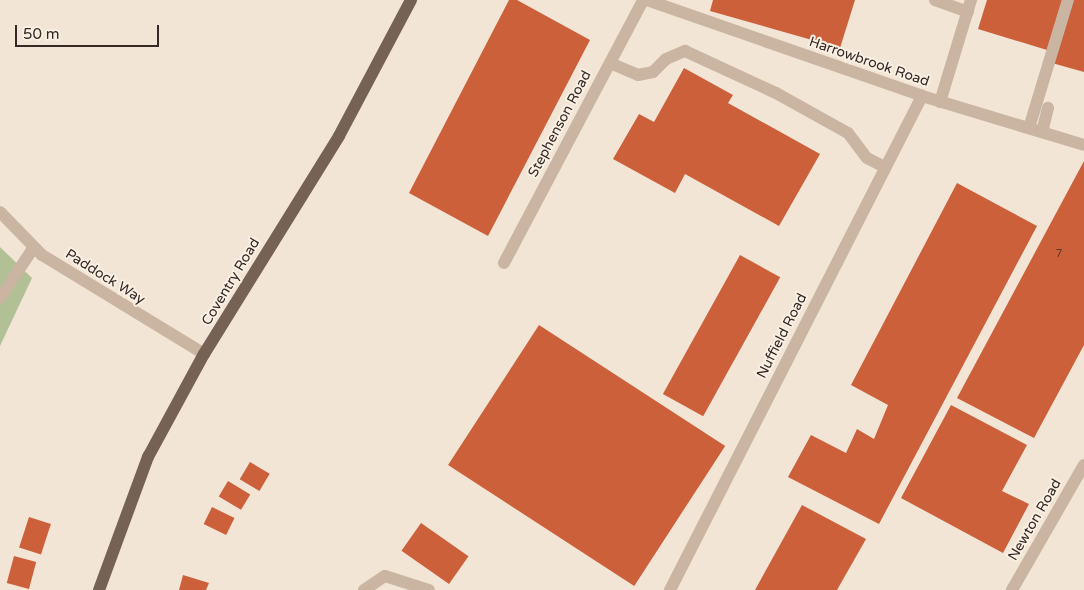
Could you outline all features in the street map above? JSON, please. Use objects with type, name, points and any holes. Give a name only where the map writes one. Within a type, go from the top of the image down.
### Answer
[{"type":"main road","name":"Coventry Road","points":[[99,590],[148,457],[204,354],[339,136],[411,0]]},
{"type":"street","name":"Stephenson Road","points":[[504,263],[645,0]]},
{"type":"street","name":"Harrowbrook Road","points":[[645,0],[940,102],[1084,145]]},
{"type":"street","points":[[935,0],[969,6],[940,102]]},
{"type":"street","points":[[1029,128],[1068,0]]},
{"type":"street","points":[[610,63],[638,75],[653,72],[666,60],[685,51],[776,93],[848,133],[867,158],[886,167]]},
{"type":"street","name":"Nuffield Road","points":[[670,590],[922,96]]},
{"type":"street","points":[[1042,132],[1048,108]]},
{"type":"street","name":"Paddock Way","points":[[0,212],[34,247],[90,286],[204,354]]},
{"type":"street","points":[[0,298],[34,247]]},
{"type":"street","name":"Newton Road","points":[[1012,590],[1084,465]]},
{"type":"street","points":[[364,590],[385,576],[429,590]]},
{"type":"green space","points":[[0,247],[32,278],[0,346]]},
{"type":"building","points":[[509,0],[517,0],[590,40],[488,236],[409,193]]},
{"type":"building","points":[[713,0],[855,0],[840,48],[710,11]]},
{"type":"building","points":[[987,0],[1064,0],[1047,50],[978,29]]},
{"type":"building","points":[[1073,0],[1084,0],[1084,72],[1052,63]]},
{"type":"building","points":[[684,68],[733,95],[728,103],[820,154],[779,226],[685,174],[675,193],[613,159],[639,114],[654,122]]},
{"type":"building","points":[[1084,161],[1084,345],[1034,438],[957,398]]},
{"type":"building","points":[[957,183],[1037,226],[879,524],[788,477],[811,435],[846,453],[857,429],[874,439],[888,405],[851,385]]},
{"type":"building","points":[[740,255],[780,277],[703,416],[663,394]]},
{"type":"building","points":[[539,325],[725,446],[634,586],[448,465]]},
{"type":"building","points":[[951,405],[1027,445],[1002,491],[1029,504],[1003,553],[901,498]]},
{"type":"building","points":[[250,462],[270,474],[259,491],[240,479]]},
{"type":"building","points":[[228,481],[250,494],[241,510],[219,496]]},
{"type":"building","points":[[802,505],[866,539],[837,590],[755,590]]},
{"type":"building","points":[[212,507],[234,518],[226,535],[204,524]]},
{"type":"building","points":[[29,517],[51,524],[41,555],[19,547]]},
{"type":"building","points":[[421,523],[469,556],[449,584],[401,551]]},
{"type":"building","points":[[14,556],[36,562],[29,589],[7,583]]},
{"type":"building","points":[[183,575],[209,583],[206,590],[179,590]]}]
